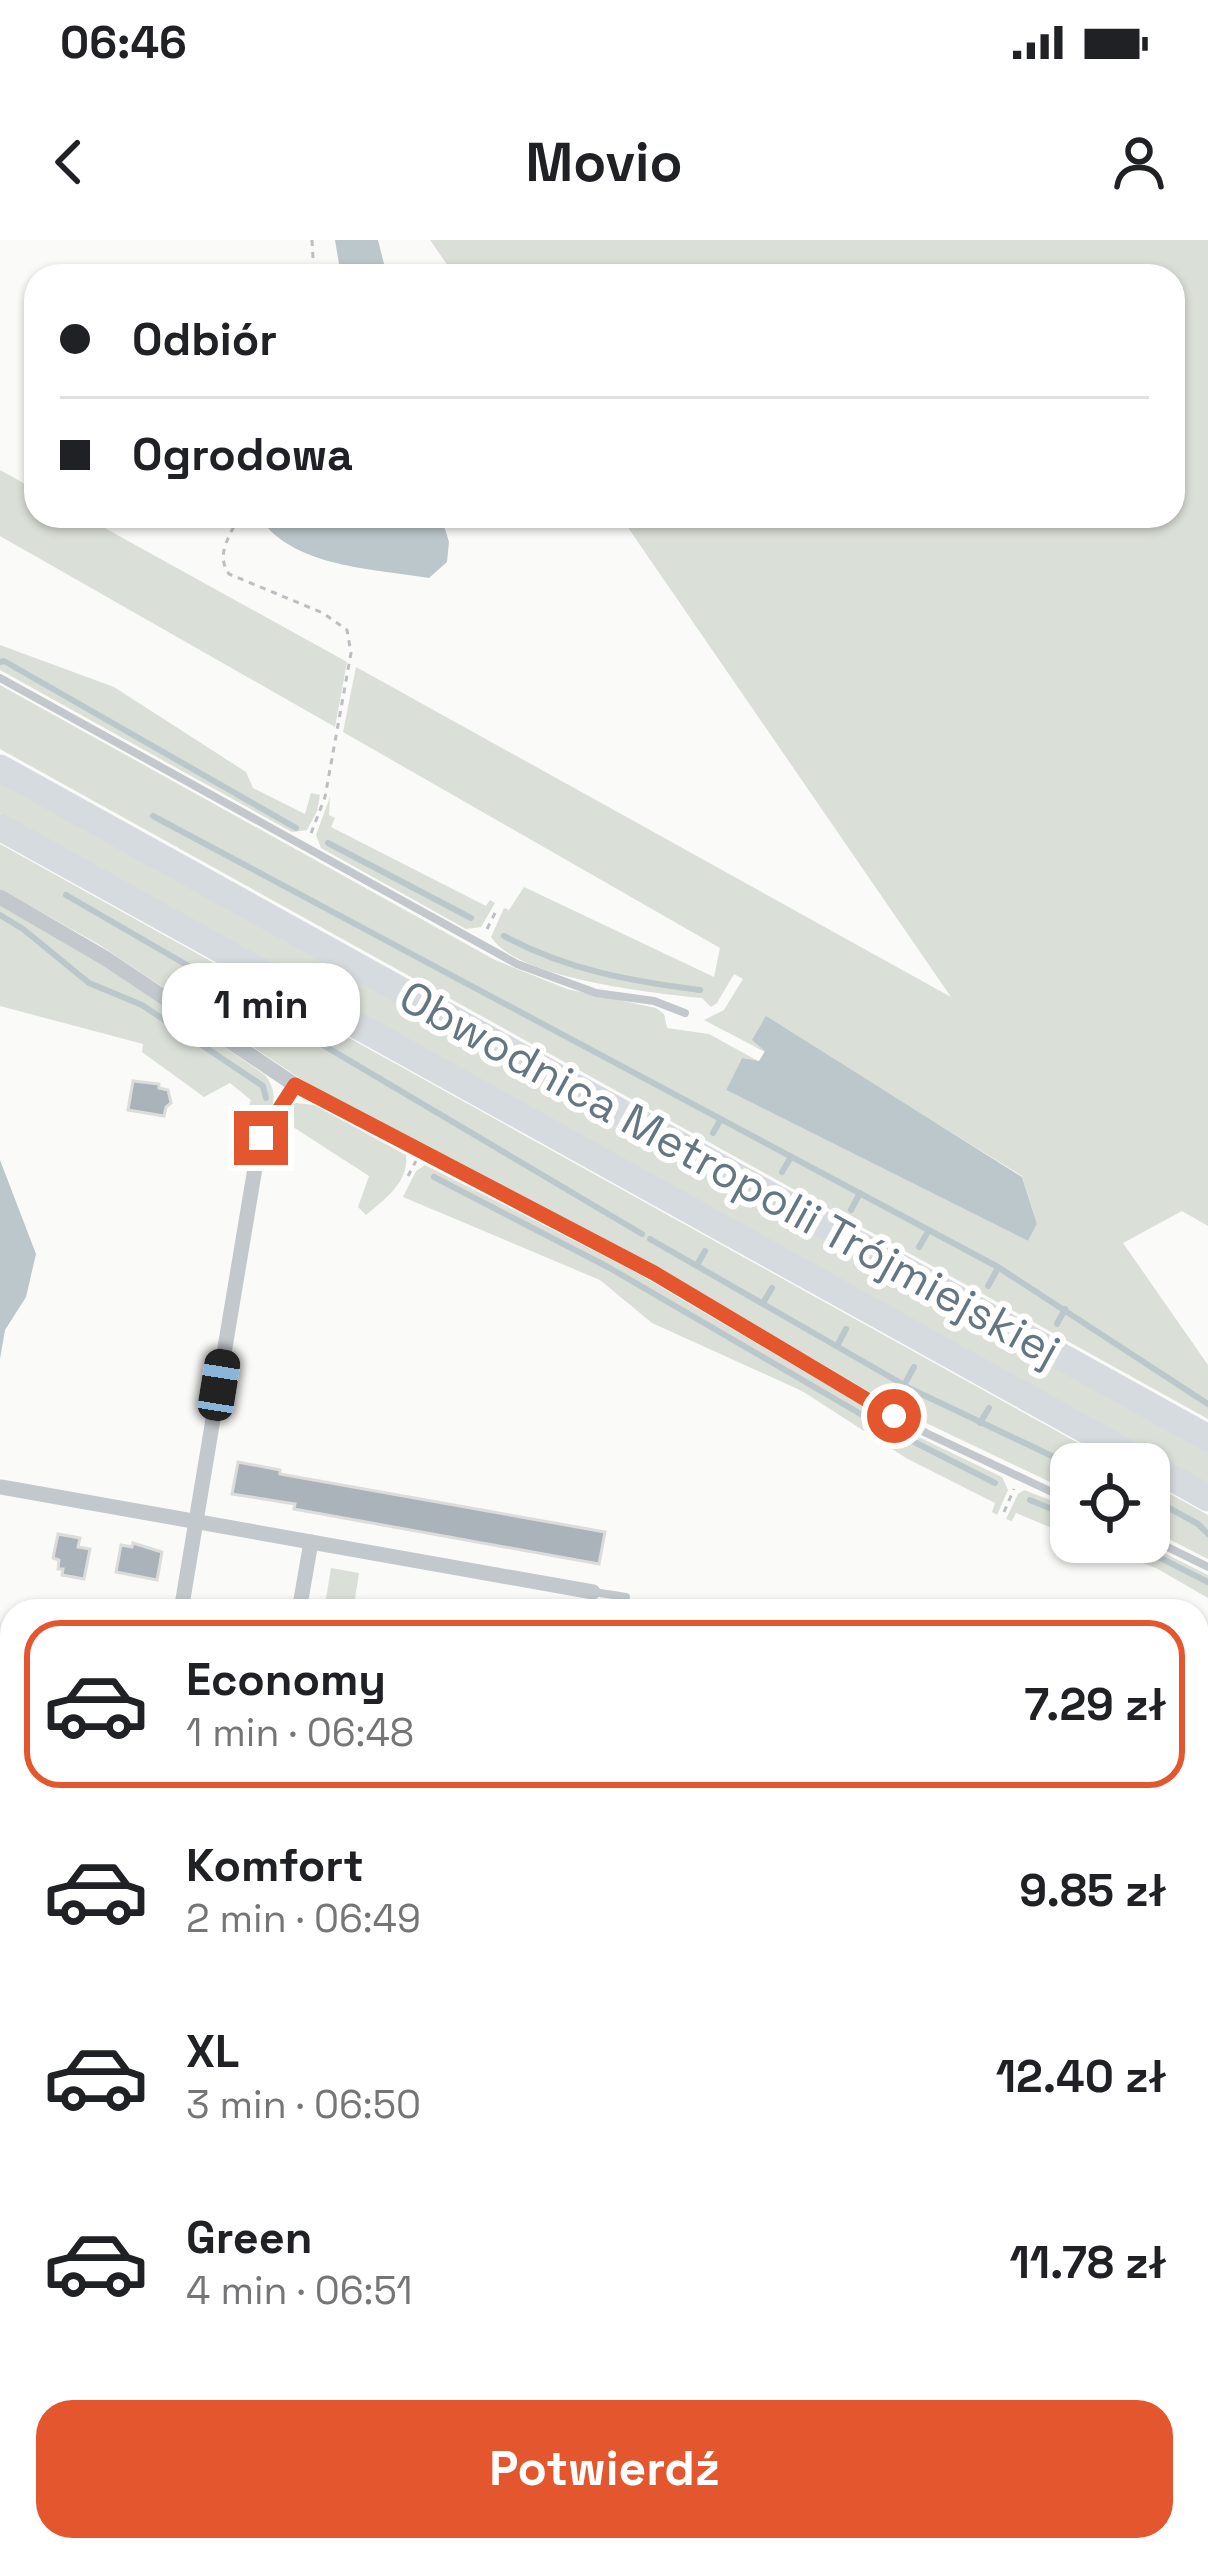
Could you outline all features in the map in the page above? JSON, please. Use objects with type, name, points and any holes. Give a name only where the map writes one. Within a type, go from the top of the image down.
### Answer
[{"type":"highway","name":"Obwodnica Metropolii Trójmiejskiej","points":[[0,768],[1208,1438]]},
{"type":"highway","name":"Obwodnica Metropolii Trójmiejskiej","points":[[0,827],[1108,1443]]},
{"type":"highway","name":"Obwodnica Metropolii Trójmiejskiej","points":[[1170,1477],[1208,1498]]},
{"type":"street","points":[[0,897],[105,958],[295,1085],[265,1130],[257,1156],[183,1599]]},
{"type":"street","points":[[1,1486],[593,1592]]},
{"type":"street","points":[[301,1599],[311,1543]]},
{"type":"lane","points":[[0,678],[478,944],[554,979],[596,993],[654,1001],[685,1013]]},
{"type":"lane","points":[[295,1085],[654,1273],[926,1433],[1050,1491]]},
{"type":"lane","points":[[1170,1548],[1208,1567]]},
{"type":"lane","points":[[593,1592],[626,1599]]},
{"type":"path","points":[[233,528],[222,551],[230,574],[323,613],[347,630],[350,653],[326,797],[304,847]]},
{"type":"path","points":[[478,944],[497,909]]},
{"type":"path","points":[[1004,1512],[1020,1477]]},
{"type":"shaded area","points":[[335,240],[378,240],[384,264],[339,264]]},
{"type":"shaded area","points":[[430,240],[1208,240],[1208,1226],[1182,1211],[1123,1243],[1208,1365],[1208,1419],[0,749],[0,685],[495,960],[567,989],[656,1008],[664,1014],[667,1028],[709,1034],[760,1062],[742,1058],[726,1090],[1028,1241],[1037,1224],[1022,1176],[870,1082],[765,1052],[704,1020],[724,1010],[743,979],[734,974],[711,1007],[702,998],[621,988],[557,973],[506,951],[491,937],[504,908],[509,910],[524,887],[714,977],[720,948],[343,732],[356,667],[951,997],[628,528],[1185,528],[1185,264],[447,264]]},
{"type":"shaded area","points":[[0,470],[24,483],[24,528],[105,528],[347,662],[335,727],[0,536]]},
{"type":"shaded area","points":[[268,528],[445,528],[449,542],[447,562],[429,578],[320,559],[281,540]]},
{"type":"shaded area","points":[[0,645],[114,687],[246,772],[253,788],[305,814],[311,793],[320,795],[307,830],[292,832],[0,670]]},
{"type":"shaded area","points":[[0,779],[1208,1450],[1208,1484],[1170,1463],[1170,1443],[1134,1443],[0,813]]},
{"type":"shaded area","points":[[330,797],[329,815],[335,818],[331,827],[486,906],[490,900],[495,903],[481,927],[466,929],[321,848],[316,835]]},
{"type":"shaded area","points":[[0,844],[1078,1443],[1050,1443],[1050,1482],[903,1412],[670,1274],[313,1087],[98,944],[0,889]]},
{"type":"shaded area","points":[[0,905],[99,962],[265,1075],[274,1099],[257,1138],[240,1131],[251,1100],[230,1083],[204,1097],[142,1052],[143,1044],[0,1006]]},
{"type":"shaded area","points":[[766,1016],[1022,1177],[1037,1224],[1028,1241],[726,1090],[742,1058],[759,1061],[765,1051],[752,1040]]},
{"type":"shaded area","points":[[296,1103],[314,1105],[406,1155],[400,1182],[366,1215],[358,1207],[369,1176],[290,1125],[274,1144],[266,1141],[286,1108]]},
{"type":"shaded area","points":[[0,1160],[36,1254],[26,1297],[5,1330],[0,1359]]},
{"type":"shaded area","points":[[425,1165],[630,1269],[904,1430],[1002,1477],[1008,1490],[997,1515],[992,1512],[995,1503],[906,1458],[802,1391],[652,1323],[600,1280],[403,1197],[416,1171]]},
{"type":"shaded area","points":[[1024,1490],[1050,1500],[1050,1527],[1016,1513],[1012,1521],[1006,1519]]},
{"type":"shaded area","points":[[1170,1494],[1208,1515],[1208,1559],[1170,1540]]},
{"type":"shaded area","points":[[1170,1556],[1208,1575],[1208,1598],[1143,1563],[1170,1563]]},
{"type":"shaded area","points":[[331,1568],[359,1573],[355,1599],[326,1599]]},
{"type":"building","points":[[133,1081],[168,1090],[171,1103],[164,1116],[128,1110]]},
{"type":"building","points":[[238,1462],[280,1470],[280,1474],[605,1532],[599,1564],[232,1494]]},
{"type":"building","points":[[58,1534],[80,1538],[78,1547],[90,1549],[84,1579],[62,1575],[63,1569],[58,1569],[59,1560],[53,1558]]},
{"type":"building","points":[[133,1543],[162,1552],[157,1580],[116,1572],[121,1545],[132,1547]]},
{"type":"waterway","points":[[0,662],[296,828]]},
{"type":"waterway","points":[[153,816],[998,1267],[1208,1404]]},
{"type":"waterway","points":[[328,843],[471,918]]},
{"type":"waterway","points":[[66,895],[230,990]]},
{"type":"waterway","points":[[0,915],[89,983],[142,1005],[263,1086],[266,1098]]},
{"type":"waterway","points":[[504,936],[551,958],[599,972],[700,990]]},
{"type":"waterway","points":[[247,1000],[642,1234]]},
{"type":"waterway","points":[[256,1123],[263,1109]]},
{"type":"waterway","points":[[713,1133],[721,1119]]},
{"type":"waterway","points":[[782,1172],[791,1157]]},
{"type":"waterway","points":[[434,1177],[608,1267],[871,1420],[995,1483]]},
{"type":"waterway","points":[[851,1210],[860,1193]]},
{"type":"waterway","points":[[919,1247],[929,1230]]},
{"type":"waterway","points":[[650,1239],[911,1389],[1050,1455]]},
{"type":"waterway","points":[[697,1265],[705,1251]]},
{"type":"waterway","points":[[988,1286],[998,1268]]},
{"type":"waterway","points":[[763,1303],[772,1288]]},
{"type":"waterway","points":[[1057,1324],[1065,1309]]},
{"type":"waterway","points":[[837,1346],[846,1329]]},
{"type":"waterway","points":[[904,1385],[914,1367]]},
{"type":"waterway","points":[[980,1423],[989,1408]]},
{"type":"waterway","points":[[1030,1500],[1050,1508]]},
{"type":"waterway","points":[[1170,1509],[1208,1534]]},
{"type":"waterway","points":[[1170,1563],[1208,1582]]},
{"type":"route","points":[[261,1138],[295,1085],[654,1273],[894,1416]]}]
